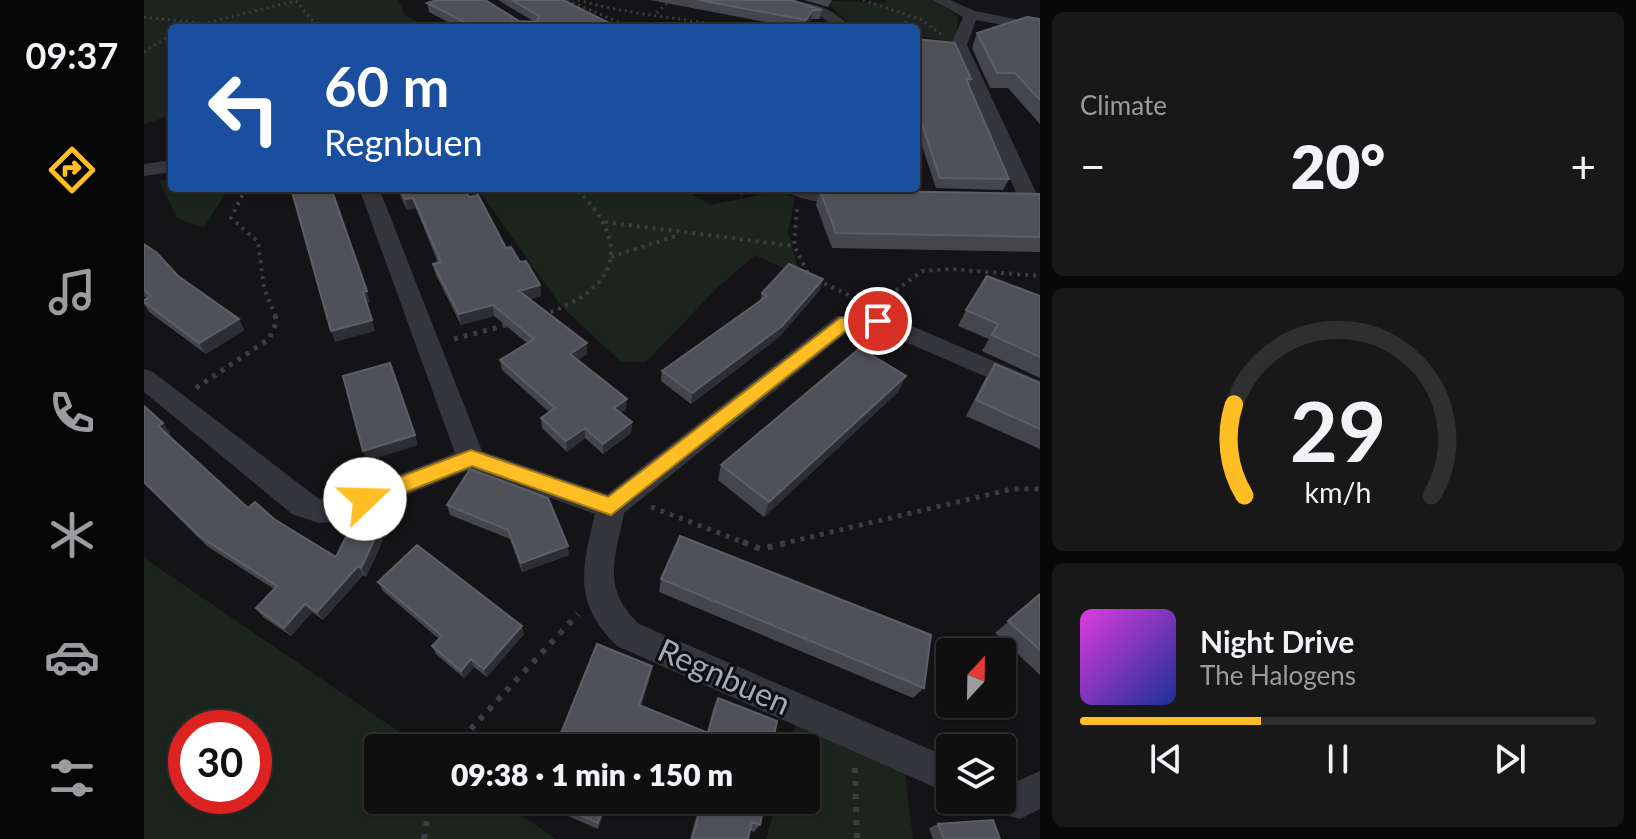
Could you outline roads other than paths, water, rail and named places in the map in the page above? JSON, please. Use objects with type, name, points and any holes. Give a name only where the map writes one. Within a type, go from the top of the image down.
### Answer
[{"type":"street","points":[[770,0],[822,10],[839,24]]},
{"type":"street","points":[[939,0],[971,15],[1040,28]]},
{"type":"street","points":[[971,15],[950,44],[1035,199],[1005,199]]},
{"type":"street","points":[[144,170],[168,167]]},
{"type":"street","points":[[371,192],[471,458]]},
{"type":"street","points":[[802,192],[815,196],[878,197]]},
{"type":"street","points":[[144,378],[302,505],[319,511],[339,510],[471,458],[618,502],[845,322],[872,312],[1040,391]]},
{"type":"street","name":"Regnbuen","points":[[618,502],[596,588],[599,602],[610,620],[628,635],[936,770]]},
{"type":"street","points":[[1016,799],[1040,789]]}]
